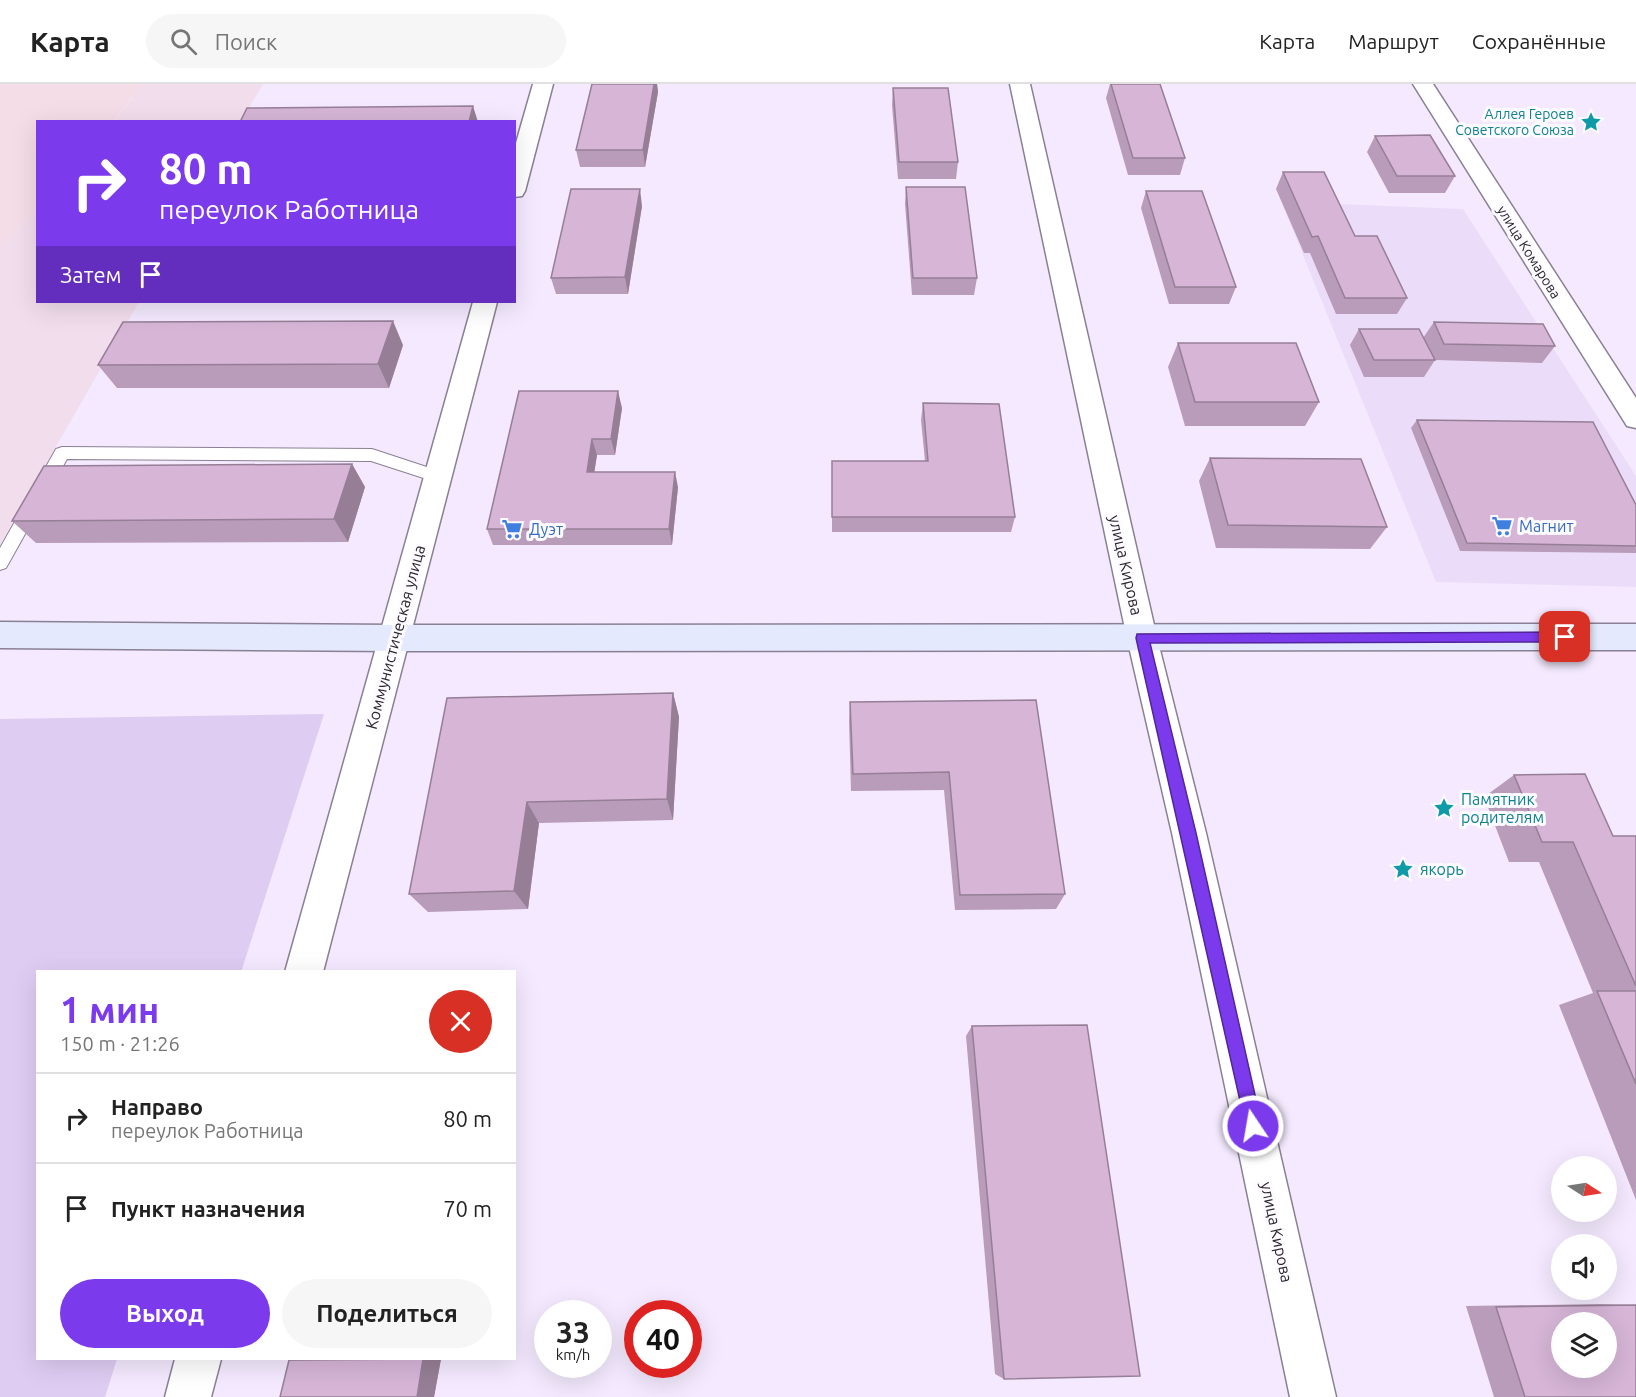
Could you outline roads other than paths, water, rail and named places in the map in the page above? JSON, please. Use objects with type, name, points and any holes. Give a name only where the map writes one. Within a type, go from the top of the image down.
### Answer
[{"type":"main road","points":[[0,635],[395,638],[1636,637]]},
{"type":"street","points":[[516,184],[543,84]]},
{"type":"street","name":"улица Кирова","points":[[1020,84],[1142,638],[1189,833],[1313,1397]]},
{"type":"street","name":"улица Комарова","points":[[1423,84],[1636,419]]},
{"type":"street","name":"Коммунистическая улица","points":[[305,970],[485,303]]},
{"type":"street","points":[[188,1397],[198,1360]]},
{"type":"lane","points":[[0,563],[62,453],[372,455],[439,477]]},
{"type":"place","name":"Аллея Героев Советского Союза","points":[[1591,122]]},
{"type":"place","name":"Магнит","points":[[1502,526]]},
{"type":"place","name":"Дуэт","points":[[512,529]]},
{"type":"place","name":"Памятник родителям","points":[[1444,808]]},
{"type":"place","name":"якорь","points":[[1403,869]]}]
